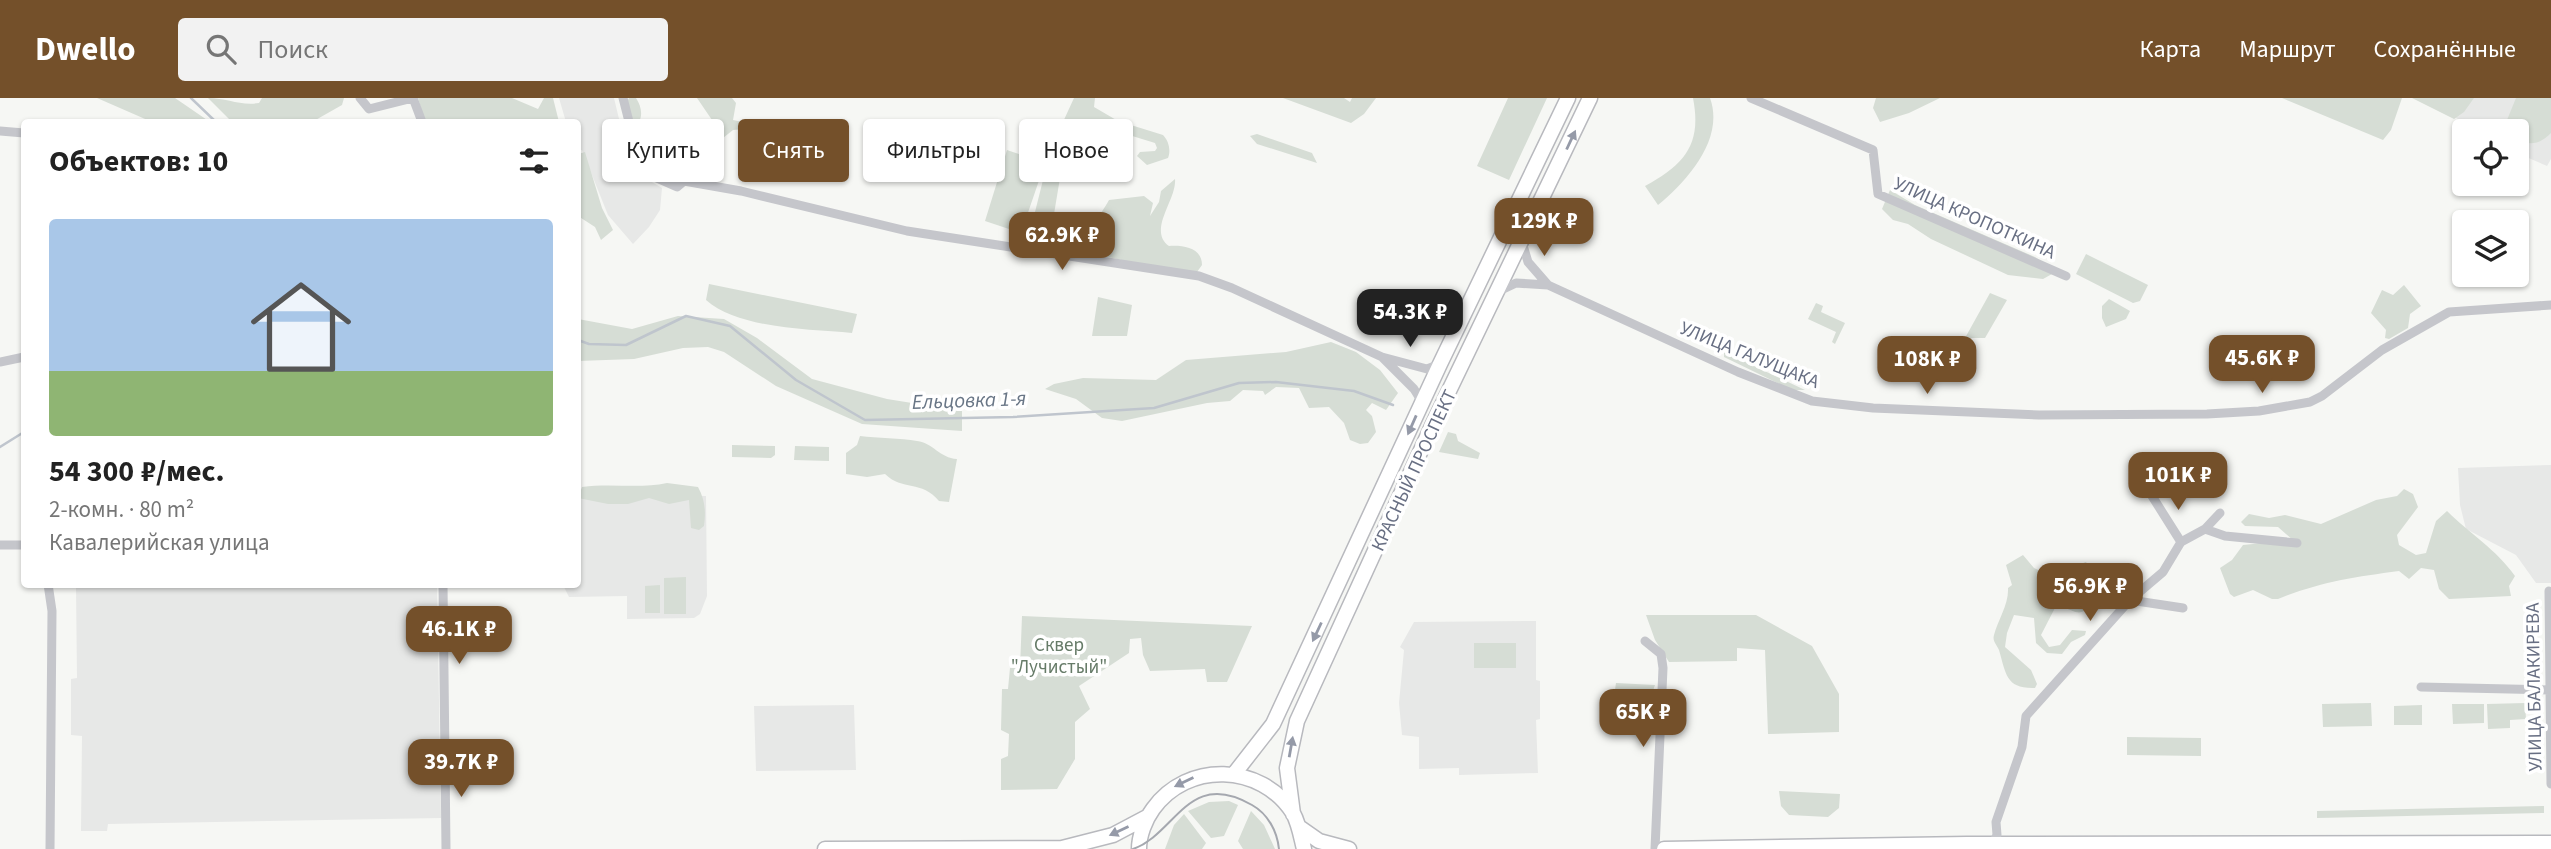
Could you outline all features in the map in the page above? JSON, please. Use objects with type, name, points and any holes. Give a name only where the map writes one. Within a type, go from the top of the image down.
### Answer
[{"type":"main road","name":"КРАСНЫЙ ПРОСПЕКТ","points":[[1234,774],[1273,724],[1422,402],[1568,98]]},
{"type":"main road","name":"КРАСНЫЙ ПРОСПЕКТ","points":[[1304,849],[1287,768],[1297,721],[1590,98]]},
{"type":"main road","points":[[1541,155],[1560,163]]},
{"type":"main road","points":[[1139,849],[1147,817],[1159,800],[1184,782],[1214,773],[1234,774],[1268,788],[1319,841],[1349,849]]},
{"type":"main road","points":[[825,849],[1062,848],[1113,835],[1147,817]]},
{"type":"main road","points":[[1664,849],[2551,843]]},
{"type":"street","points":[[360,98],[369,109],[413,98],[421,119]]},
{"type":"street","points":[[623,98],[639,161],[652,176],[677,187],[684,181],[741,191],[907,231],[1199,276],[1232,288],[1382,356],[1427,369],[1440,364]]},
{"type":"street","name":"УЛИЦА КРОПОТКИНА","points":[[1751,98],[1873,150],[1878,194],[2066,276]]},
{"type":"street","points":[[0,131],[21,133]]},
{"type":"street","points":[[1522,242],[1528,262],[1548,285]]},
{"type":"street","points":[[1497,292],[1516,283],[1548,285]]},
{"type":"street","name":"УЛИЦА ГАЛУЩАКА","points":[[1548,285],[1738,372],[1812,401],[1873,408],[2039,415],[2207,414],[2259,411],[2310,402],[2322,396],[2382,350],[2449,312],[2551,305]]},
{"type":"street","points":[[1382,356],[1414,388],[1422,402]]},
{"type":"street","points":[[0,362],[21,358]]},
{"type":"street","points":[[2152,496],[2181,542]]},
{"type":"street","points":[[1991,847],[1997,835],[1996,822],[2022,747],[2026,716],[2130,600],[2163,572],[2181,542],[2205,530],[2220,513]]},
{"type":"street","points":[[2205,530],[2225,536],[2297,542]]},
{"type":"street","points":[[0,545],[21,545]]},
{"type":"street","points":[[48,588],[51,611],[50,849]]},
{"type":"street","points":[[443,588],[446,849]]},
{"type":"street","name":"УЛИЦА БАЛАКИРЕВА","points":[[2549,591],[2551,783]]},
{"type":"street","points":[[2130,600],[2183,608]]},
{"type":"street","points":[[1645,641],[1661,654],[1662,668],[1655,849]]},
{"type":"street","points":[[2421,687],[2549,690]]},
{"type":"shaded area","points":[[559,98],[614,98],[619,119],[602,119],[602,182],[652,182],[662,188],[660,210],[633,244],[608,215],[581,150],[581,119],[565,119]]},
{"type":"shaded area","points":[[2426,98],[2551,98],[2551,159],[2547,166],[2529,158],[2529,119],[2458,119]]},
{"type":"shaded area","points":[[2551,465],[2551,583],[2536,583],[2516,555],[2466,529],[2460,505],[2458,468]]},
{"type":"shaded area","points":[[581,494],[706,496],[707,596],[700,614],[694,618],[627,619],[627,596],[569,597],[564,588],[581,588]]},
{"type":"shaded area","points":[[76,588],[437,588],[441,818],[108,824],[107,831],[81,831],[82,736],[71,735],[71,679],[77,678]]},
{"type":"shaded area","points":[[1536,621],[1536,680],[1540,681],[1540,719],[1536,720],[1538,773],[1459,775],[1459,768],[1419,769],[1419,737],[1402,735],[1399,703],[1404,650],[1400,647],[1414,622]]},
{"type":"shaded area","points":[[854,705],[856,770],[756,771],[754,706]]},
{"type":"green space","points":[[97,98],[175,98],[206,119],[145,119]]},
{"type":"green space","points":[[208,98],[252,104],[259,103],[262,98],[344,98],[342,105],[317,119],[229,119]]},
{"type":"green space","points":[[418,98],[512,98],[538,109],[544,98],[553,98],[558,119],[424,119]]},
{"type":"green space","points":[[629,98],[636,98],[641,113],[640,119],[624,119]]},
{"type":"green space","points":[[697,98],[732,98],[736,103],[733,120],[738,121],[738,130],[724,137],[724,119],[711,119]]},
{"type":"green space","points":[[1074,98],[1095,98],[1094,107],[1115,119],[1064,119]]},
{"type":"green space","points":[[1283,98],[1344,98],[1350,102],[1352,98],[1376,98],[1364,114],[1351,123]]},
{"type":"green space","points":[[1508,98],[1547,98],[1509,180],[1477,166]]},
{"type":"green space","points":[[1693,98],[1710,98],[1713,113],[1708,144],[1691,171],[1658,205],[1645,186],[1671,169],[1687,151],[1695,128]]},
{"type":"green space","points":[[1876,98],[1940,98],[1909,113],[1880,122],[1873,108]]},
{"type":"green space","points":[[2282,98],[2402,98],[2391,130],[2383,140]]},
{"type":"green space","points":[[2412,98],[2474,98],[2464,112],[2454,119]]},
{"type":"green space","points":[[2516,98],[2551,98],[2551,133],[2540,141],[2529,143],[2529,119],[2507,119]]},
{"type":"green space","points":[[1133,126],[1163,135],[1168,143],[1168,158],[1147,165],[1137,156],[1140,152],[1155,151],[1155,143],[1133,136]]},
{"type":"green space","points":[[1257,134],[1312,153],[1317,163],[1257,144],[1250,136]]},
{"type":"green space","points":[[1007,150],[1019,154],[1019,182],[1038,182],[1021,233],[985,221],[997,182],[1005,182]]},
{"type":"green space","points":[[585,152],[602,208],[613,230],[601,240],[595,227],[581,218],[581,153]]},
{"type":"green space","points":[[1175,179],[1162,223],[1163,239],[1169,246],[1186,247],[1196,251],[1202,265],[1197,272],[1145,265],[1028,240],[1042,182],[1059,182],[1054,214],[1063,222],[1079,229],[1092,224],[1109,200],[1144,196],[1153,203],[1150,216],[1159,202],[1161,191]]},
{"type":"green space","points":[[1890,190],[1915,205],[2035,257],[2047,265],[2052,274],[2043,279],[2008,275],[1931,239],[1908,224],[1893,220],[1882,209]]},
{"type":"green space","points":[[2086,254],[2148,285],[2140,301],[2133,303],[2076,274]]},
{"type":"green space","points":[[709,284],[857,314],[852,333],[775,326],[737,317],[706,300]]},
{"type":"green space","points":[[2404,285],[2421,306],[2410,314],[2408,328],[2389,339],[2385,338],[2386,330],[2371,313],[2382,290],[2393,295]]},
{"type":"green space","points":[[1990,293],[2007,300],[1985,338],[1965,338]]},
{"type":"green space","points":[[1098,297],[1132,305],[1127,336],[1092,336]]},
{"type":"green space","points":[[2109,299],[2130,311],[2126,319],[2106,327],[2102,318],[2102,306]]},
{"type":"green space","points":[[1816,303],[1823,306],[1821,312],[1845,323],[1835,344],[1832,342],[1836,332],[1808,319]]},
{"type":"green space","points":[[678,316],[724,319],[757,338],[812,379],[887,399],[962,411],[962,431],[862,424],[776,386],[724,352],[708,347],[683,348],[634,359],[581,361],[581,320],[632,329]]},
{"type":"green space","points":[[1331,342],[1356,352],[1380,370],[1398,393],[1386,410],[1372,403],[1366,410],[1372,416],[1376,432],[1368,443],[1360,444],[1350,440],[1344,423],[1329,407],[1309,408],[1299,388],[1276,387],[1265,395],[1263,391],[1243,390],[1230,401],[1207,403],[1122,421],[1102,418],[1076,399],[1045,389],[1054,384],[1083,378],[1156,380],[1186,360],[1286,352]]},
{"type":"green space","points":[[1724,352],[1805,390],[1792,390],[1724,357]]},
{"type":"green space","points":[[1448,432],[1456,434],[1458,441],[1480,453],[1478,459],[1439,452]]},
{"type":"green space","points":[[860,436],[923,442],[946,456],[957,459],[949,502],[939,501],[926,490],[898,482],[885,474],[867,477],[846,474],[846,453],[857,445]]},
{"type":"green space","points":[[732,445],[775,446],[775,455],[771,458],[732,457]]},
{"type":"green space","points":[[795,446],[829,447],[829,461],[794,460]]},
{"type":"green space","points":[[667,483],[698,487],[705,510],[704,526],[699,530],[691,528],[689,500],[669,504],[649,498],[628,504],[608,504],[581,499],[582,487]]},
{"type":"green space","points":[[2404,489],[2413,494],[2418,507],[2397,535],[2399,545],[2416,555],[2426,553],[2436,521],[2447,511],[2508,566],[2515,576],[2509,586],[2511,596],[2449,599],[2439,589],[2434,570],[2421,568],[2409,579],[2399,571],[2323,584],[2278,599],[2253,590],[2234,597],[2230,594],[2220,568],[2232,560],[2243,545],[2293,540],[2278,527],[2245,526],[2241,522],[2249,514],[2269,518],[2285,515],[2321,524],[2376,500],[2397,496]]},
{"type":"green space","points":[[2023,555],[2034,568],[2049,575],[2086,562],[2094,574],[2109,578],[2114,586],[2107,597],[2083,612],[2057,604],[2041,635],[2049,647],[2060,645],[2072,630],[2086,631],[2085,635],[2071,642],[2062,654],[2047,653],[2036,643],[2034,618],[2014,615],[2005,647],[2031,670],[2037,684],[2035,688],[2025,688],[2013,683],[2003,666],[1994,639],[2007,600],[2008,588],[2012,585],[2006,565]]},
{"type":"green space","points":[[686,577],[686,614],[664,614],[664,578]]},
{"type":"green space","points":[[660,585],[660,613],[645,613],[645,586]]},
{"type":"green space","points":[[1646,615],[1756,615],[1812,646],[1839,694],[1839,732],[1768,734],[1765,650],[1737,648],[1737,661],[1669,662],[1655,640]]},
{"type":"green space","name":"Сквер \"Лучистый\"","points":[[1022,616],[1252,626],[1227,682],[1207,682],[1205,669],[1150,671],[1143,655],[1141,638],[1130,639],[1129,653],[1079,686],[1090,709],[1075,722],[1075,759],[1057,789],[1001,790],[1001,759],[1008,756],[1009,734],[1001,730],[1002,689],[1008,689],[1010,668],[1020,668]]},
{"type":"green space","points":[[1474,643],[1516,643],[1516,668],[1474,668]]},
{"type":"green space","points":[[1616,683],[1655,685],[1648,705],[1642,709],[1616,707],[1613,703]]},
{"type":"green space","points":[[2371,703],[2372,726],[2323,727],[2322,704]]},
{"type":"green space","points":[[2525,703],[2526,719],[2510,720],[2510,728],[2488,729],[2487,704]]},
{"type":"green space","points":[[2452,704],[2484,704],[2484,723],[2453,724]]},
{"type":"green space","points":[[2422,705],[2422,725],[2394,725],[2394,706]]},
{"type":"green space","points":[[2127,737],[2201,738],[2201,756],[2127,755]]},
{"type":"green space","points":[[1779,791],[1840,794],[1839,808],[1828,817],[1789,815],[1781,806]]},
{"type":"green space","points":[[1229,801],[1238,805],[1224,836],[1211,838],[1188,811],[1209,802]]},
{"type":"green space","points":[[2544,806],[2544,813],[2317,818],[2317,811]]},
{"type":"green space","points":[[1251,811],[1264,825],[1275,849],[1243,849],[1238,841]]},
{"type":"green space","points":[[1184,814],[1206,843],[1202,849],[1165,849],[1174,825]]},
{"type":"waterway","name":"Ельцовка 1-я","points":[[191,98],[213,119]]},
{"type":"waterway","name":"Ельцовка 1-я","points":[[581,341],[589,344],[626,345],[686,316],[730,326],[796,380],[865,420],[1013,417],[1154,408],[1239,383],[1276,382],[1354,391],[1393,405]]},
{"type":"waterway","points":[[0,447],[21,434]]},
{"type":"tram line","points":[[1133,849],[1161,831],[1185,808],[1212,794],[1230,796],[1263,813],[1271,824],[1279,849]]}]
